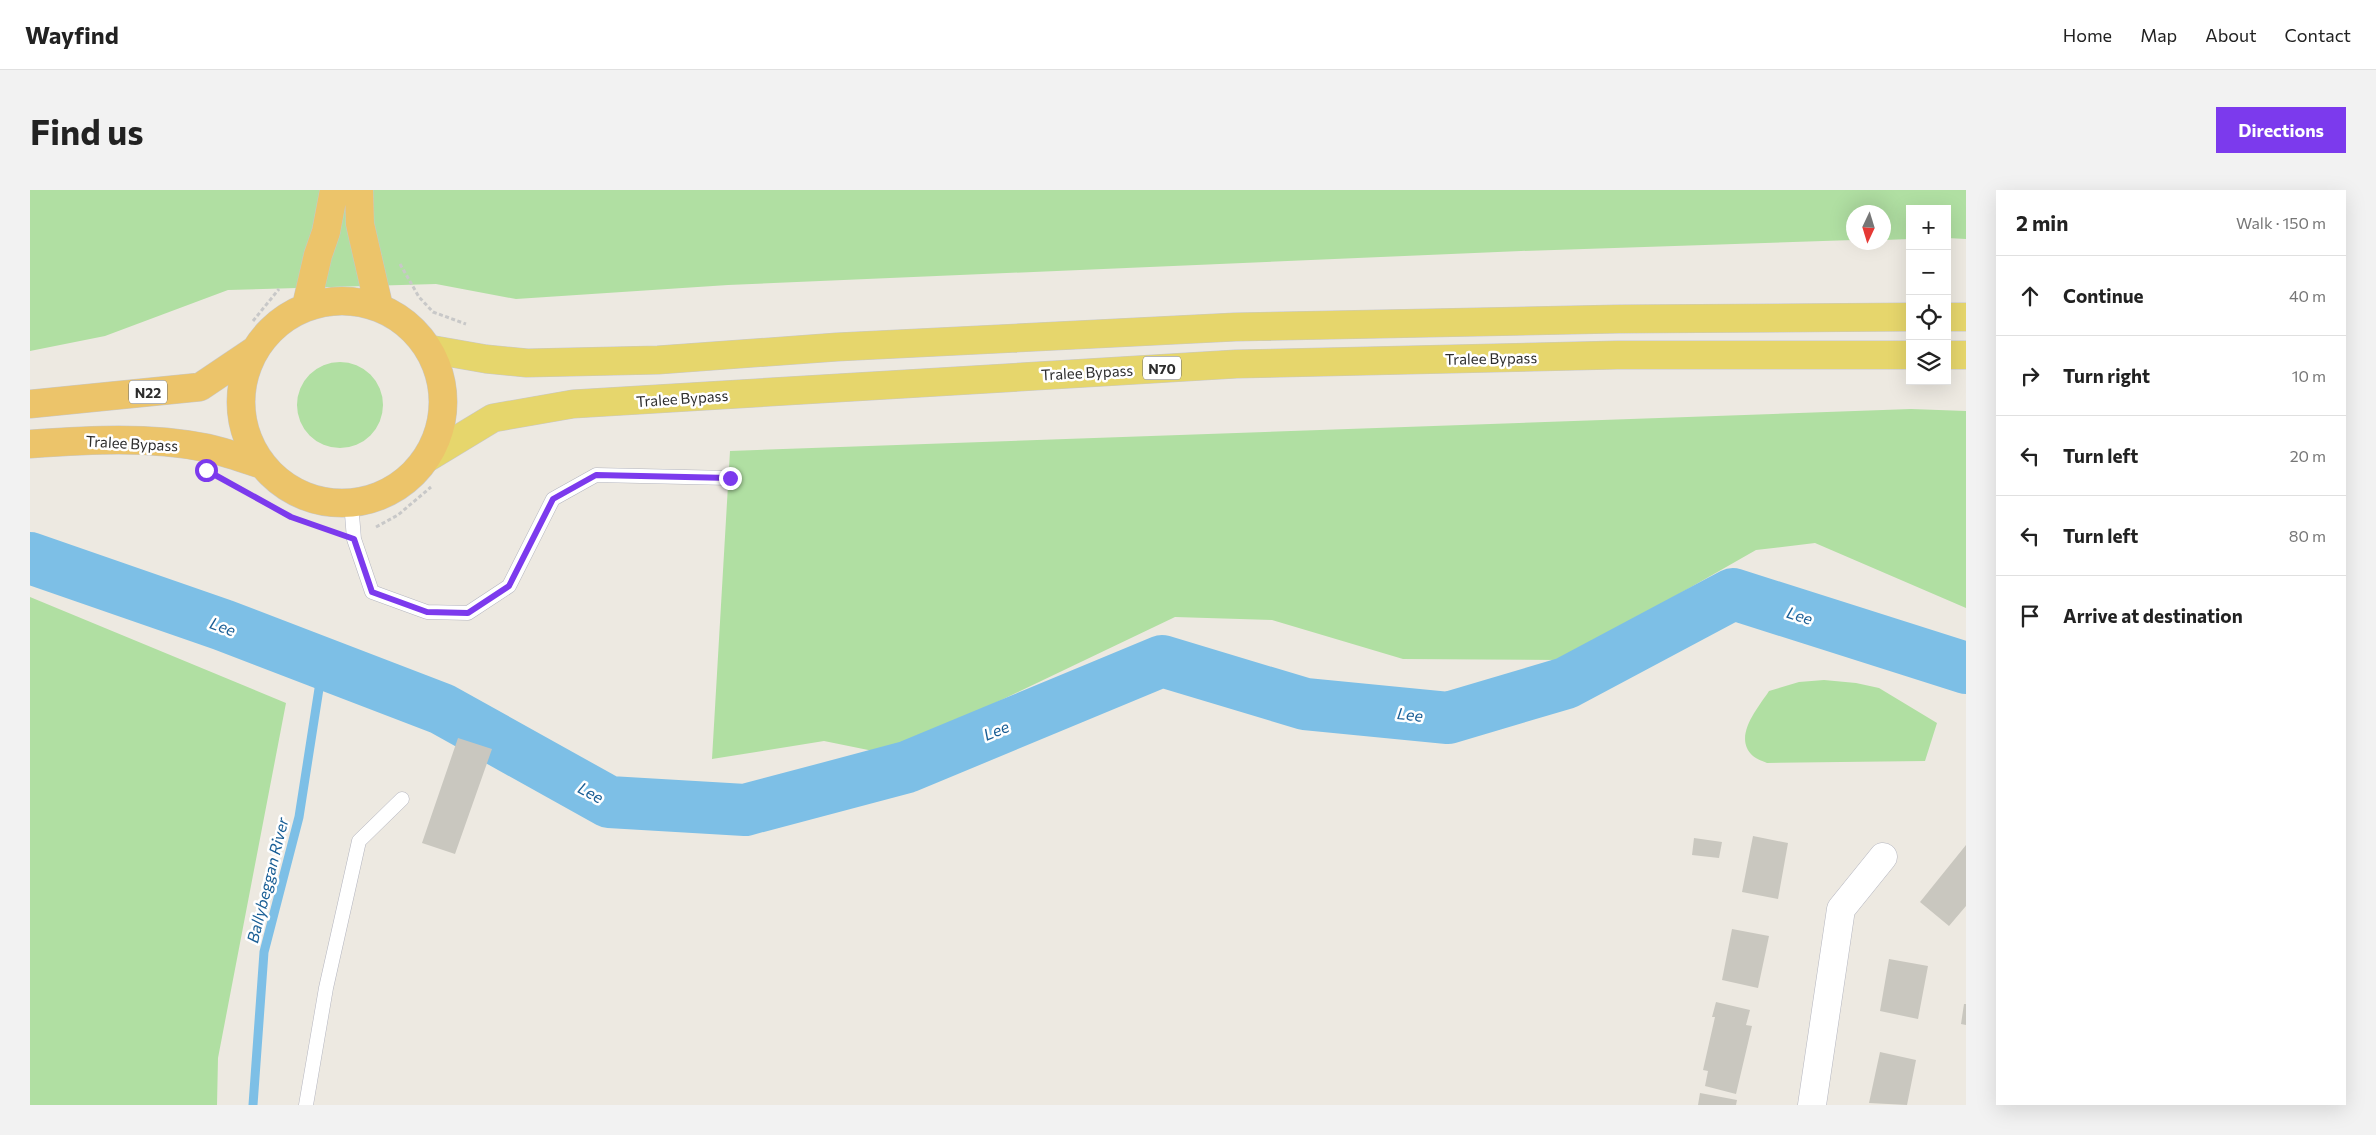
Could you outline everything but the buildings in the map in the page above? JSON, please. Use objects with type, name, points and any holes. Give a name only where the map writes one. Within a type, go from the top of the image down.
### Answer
[{"type":"highway","points":[[306,307],[318,255],[326,232],[334,190]]},
{"type":"highway","points":[[359,190],[360,224],[380,308]]},
{"type":"highway","name":"N22","points":[[30,404],[200,387],[253,337],[274,326],[289,315],[306,307],[330,301],[355,301],[380,308],[407,324],[429,349],[440,375],[444,404],[439,432],[427,458],[406,480],[381,495],[352,502],[318,500],[287,487],[263,464],[247,438],[241,408],[244,378],[253,337]]},
{"type":"highway","name":"Tralee Bypass","points":[[30,444],[86,440],[167,442],[208,448],[263,464]]},
{"type":"main road","points":[[429,349],[486,359],[527,363],[658,360],[837,347],[1235,327],[1618,318],[1906,317]]},
{"type":"main road","points":[[1951,317],[1966,317]]},
{"type":"main road","name":"Tralee Bypass","points":[[427,458],[493,418],[573,404],[1236,364],[1617,356],[1906,355]]},
{"type":"main road","points":[[1951,355],[1966,355]]},
{"type":"street","points":[[1812,1105],[1841,909],[1883,857]]},
{"type":"lane","points":[[352,502],[354,539],[372,592],[427,612],[468,613],[509,586],[553,499],[596,475],[730,478]]},
{"type":"lane","points":[[306,1105],[326,988],[360,841],[402,800]]},
{"type":"path","points":[[398,259],[418,296],[433,312],[474,327]]},
{"type":"path","points":[[253,337],[284,283]]},
{"type":"path","points":[[238,487],[291,517],[354,539],[398,515],[436,484]]},
{"type":"green space","points":[[30,190],[1966,190],[1966,239],[1951,238],[1951,205],[1906,205],[1906,239],[1891,240],[1891,205],[1846,205],[1846,240],[1521,251],[728,285],[516,299],[436,284],[228,290],[105,336],[30,351]]},
{"type":"green space","points":[[340,362],[357,365],[371,374],[380,388],[383,405],[380,422],[371,436],[357,445],[340,448],[323,445],[309,436],[300,422],[297,405],[300,388],[309,374],[323,365]]},
{"type":"green space","points":[[1911,409],[1966,411],[1966,608],[1815,543],[1756,550],[1563,660],[1403,659],[1272,620],[1175,617],[888,754],[824,741],[712,759],[730,451]]},
{"type":"green space","points":[[30,597],[286,703],[218,1058],[217,1105],[30,1105]]},
{"type":"green space","points":[[1824,680],[1856,683],[1879,688],[1937,723],[1925,761],[1767,763],[1753,756],[1747,748],[1746,732],[1754,714],[1769,691],[1799,682]]},
{"type":"waterway","name":"Lee","points":[[30,558],[223,625],[442,709],[609,802],[745,810],[907,767],[1162,661],[1305,704],[1448,718],[1566,683],[1733,594],[1966,668]]},
{"type":"waterway","name":"Ballybeggan River","points":[[253,1105],[264,952],[299,817],[323,663]]},
{"type":"route","points":[[206,470],[291,517],[354,539],[372,592],[427,612],[468,613],[509,586],[553,499],[596,475],[730,478]]}]
